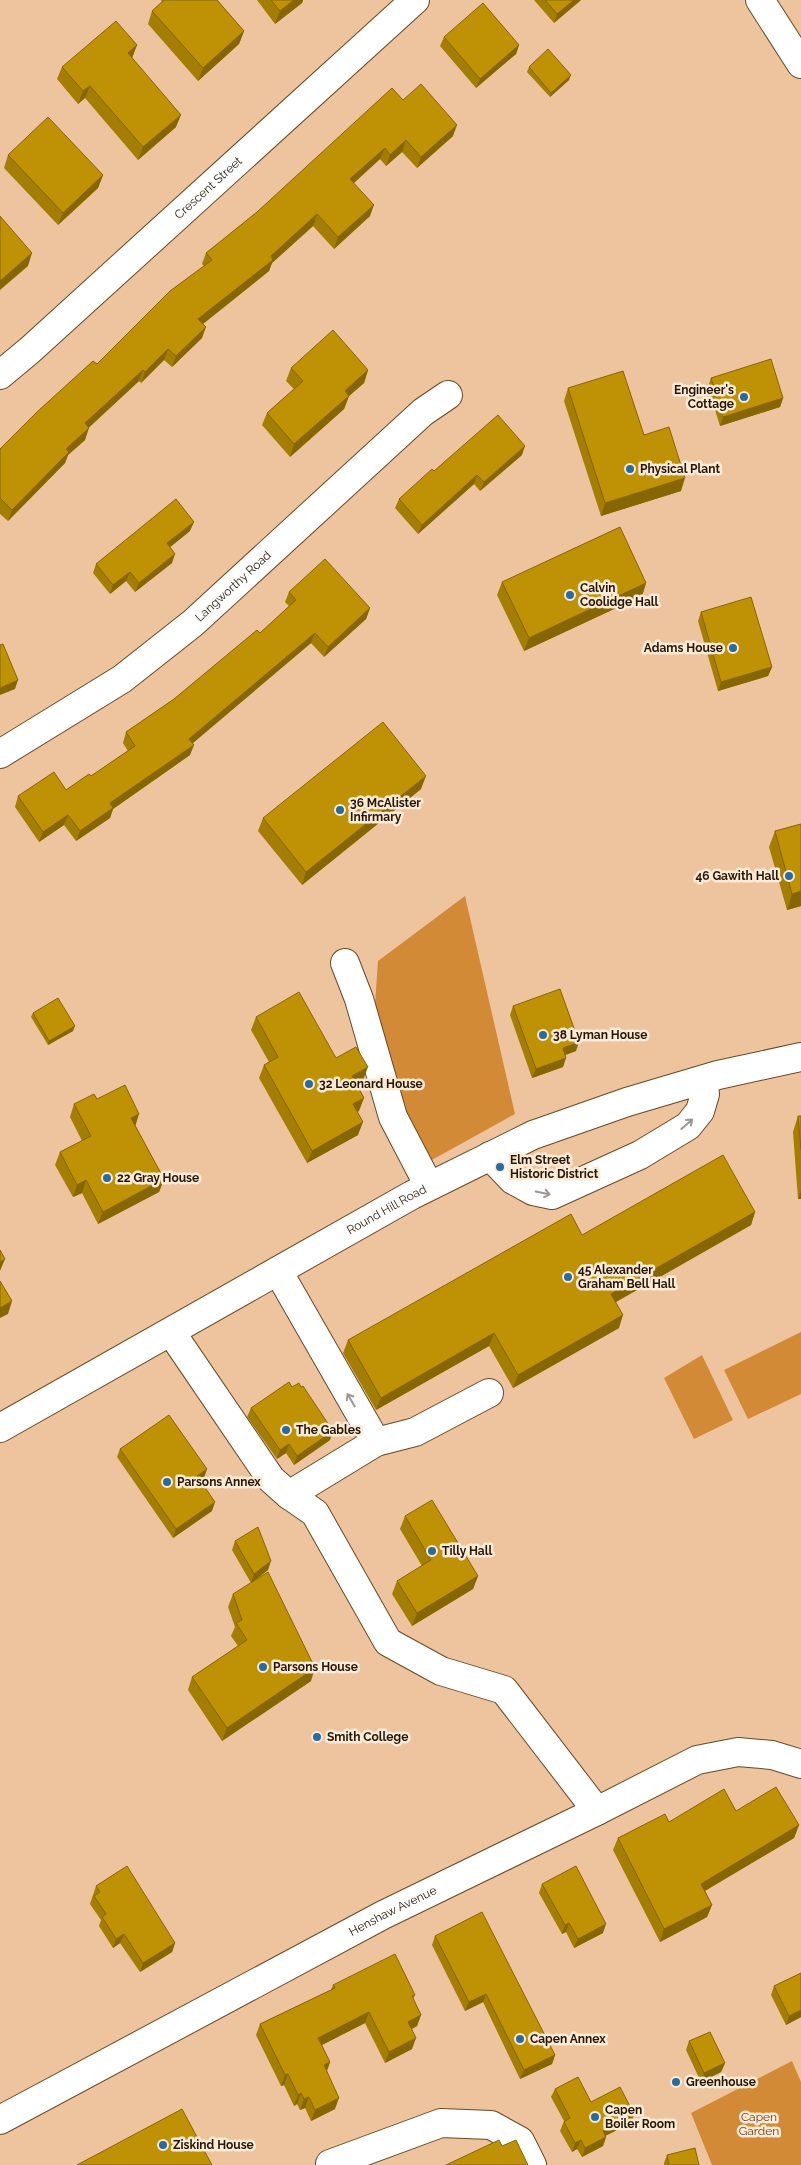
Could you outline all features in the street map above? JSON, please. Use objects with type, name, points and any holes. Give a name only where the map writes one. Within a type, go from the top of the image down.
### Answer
[{"type":"street","name":"Crescent Street","points":[[0,375],[38,344],[414,0]]},
{"type":"street","points":[[760,0],[801,64]]},
{"type":"street","name":"Langworthy Road","points":[[0,754],[122,679],[193,623],[423,412],[448,395]]},
{"type":"street","points":[[345,963],[360,1000],[394,1117],[429,1186]]},
{"type":"street","name":"Round Hill Road","points":[[0,1428],[429,1186],[533,1135],[710,1071],[801,1057]]},
{"type":"street","points":[[490,1156],[513,1180],[533,1191],[552,1195],[640,1155],[688,1126],[700,1111],[710,1071]]},
{"type":"street","points":[[278,1272],[376,1442]]},
{"type":"street","points":[[171,1332],[272,1479],[289,1495],[315,1513],[388,1642],[441,1671],[504,1690],[596,1811]]},
{"type":"street","points":[[289,1495],[376,1442],[415,1432],[488,1393]]},
{"type":"street","name":"Henshaw Avenue","points":[[0,2120],[383,1915],[697,1760],[738,1752],[772,1755],[801,1764]]},
{"type":"street","points":[[330,2164],[441,2123],[492,2125],[520,2140],[532,2165]]},
{"type":"green space","points":[[465,896],[515,1114],[421,1166],[375,1004],[378,961]]},
{"type":"green space","points":[[801,1332],[801,1394],[748,1419],[724,1370]]},
{"type":"green space","points":[[702,1355],[733,1420],[694,1439],[664,1378]]},
{"type":"green space","name":"Capen Garden","points":[[792,2061],[801,2082],[801,2165],[712,2165],[691,2113]]},
{"type":"building","points":[[164,0],[217,0],[244,31],[203,68],[152,11]]},
{"type":"building","points":[[271,0],[294,0],[280,11]]},
{"type":"building","points":[[545,0],[574,0],[557,14]]},
{"type":"building","points":[[483,3],[519,45],[480,79],[444,37]]},
{"type":"building","points":[[116,21],[137,45],[128,53],[181,115],[143,147],[90,86],[83,91],[62,67]]},
{"type":"building","points":[[548,49],[571,75],[551,93],[529,67]]},
{"type":"building","points":[[421,84],[457,125],[421,157],[406,140],[390,155],[385,148],[350,179],[374,205],[338,237],[317,214],[271,256],[273,260],[198,319],[206,327],[176,356],[168,349],[145,372],[143,370],[85,423],[89,428],[66,449],[69,452],[12,510],[0,498],[0,449],[93,361],[97,364],[170,291],[212,260],[206,253],[257,212],[392,88],[403,100]]},
{"type":"building","points":[[48,117],[103,175],[63,213],[8,155]]},
{"type":"building","points":[[0,216],[32,253],[0,281]]},
{"type":"building","points":[[333,330],[368,370],[345,391],[349,396],[294,444],[267,413],[303,381],[291,368]]},
{"type":"building","name":"Engineer's Cottage","points":[[771,359],[783,398],[723,417],[711,378]]},
{"type":"building","name":"Physical Plant","points":[[623,371],[644,435],[669,427],[685,478],[605,503],[568,388]]},
{"type":"building","points":[[498,415],[525,446],[484,482],[477,475],[422,525],[399,499],[432,469],[434,471]]},
{"type":"building","points":[[176,499],[194,522],[167,543],[175,554],[139,583],[130,572],[113,585],[96,564]]},
{"type":"building","name":"Calvin Coolidge Hall","points":[[620,527],[646,583],[529,638],[502,582]]},
{"type":"building","points":[[325,559],[370,608],[328,647],[315,633],[189,739],[194,745],[110,803],[113,808],[80,831],[68,815],[43,832],[18,796],[54,772],[66,790],[89,774],[91,776],[135,746],[126,732],[174,699],[257,630],[260,633],[296,600],[289,592]]},
{"type":"building","name":"Adams House","points":[[751,597],[772,667],[721,682],[701,612]]},
{"type":"building","points":[[3,644],[18,680],[0,688],[0,645]]},
{"type":"building","name":"36 McAlister Infirmary","points":[[383,722],[426,776],[306,872],[263,818]]},
{"type":"building","points":[[801,824],[801,891],[792,894],[775,831]]},
{"type":"building","name":"38 Lyman House","points":[[560,989],[579,1042],[563,1048],[566,1058],[536,1069],[513,1006]]},
{"type":"building","name":"32 Leonard House","points":[[299,992],[336,1058],[356,1047],[368,1067],[352,1076],[364,1098],[353,1104],[363,1122],[312,1151],[264,1065],[278,1057],[256,1017]]},
{"type":"building","points":[[58,998],[75,1026],[49,1041],[33,1013]]},
{"type":"building","name":"22 Gray House","points":[[125,1085],[139,1114],[131,1118],[164,1179],[103,1212],[86,1180],[77,1185],[60,1152],[91,1136],[74,1104],[94,1094],[97,1099]]},
{"type":"building","points":[[798,1116],[801,1116],[801,1150]]},
{"type":"building","name":"45 Alexander Graham Bell Hall","points":[[723,1155],[755,1212],[611,1294],[623,1315],[518,1375],[494,1333],[381,1398],[348,1340],[571,1214],[582,1235]]},
{"type":"building","points":[[0,1250],[5,1259],[0,1262]]},
{"type":"building","points":[[0,1281],[12,1301],[0,1308]]},
{"type":"building","name":"The Gables","points":[[289,1382],[292,1387],[299,1383],[301,1387],[303,1386],[333,1431],[297,1456],[289,1444],[280,1450],[251,1408]]},
{"type":"building","name":"Parsons Annex","points":[[169,1415],[207,1469],[197,1476],[215,1502],[176,1529],[120,1449]]},
{"type":"building","name":"Tilly Hall","points":[[432,1500],[478,1576],[417,1613],[397,1581],[431,1560],[405,1516]]},
{"type":"building","points":[[258,1527],[271,1561],[254,1574],[235,1541]]},
{"type":"building","name":"Parsons House","points":[[268,1572],[315,1668],[227,1728],[192,1677],[247,1640],[236,1623],[242,1620],[233,1594]]},
{"type":"building","points":[[776,1787],[799,1825],[701,1884],[712,1905],[664,1929],[618,1838],[665,1814],[669,1822],[724,1789],[736,1811]]},
{"type":"building","points":[[127,1866],[175,1943],[143,1963],[124,1934],[116,1939],[102,1917],[106,1914],[94,1896],[100,1892],[96,1886]]},
{"type":"building","points":[[576,1866],[606,1924],[578,1939],[569,1923],[565,1925],[542,1884]]},
{"type":"building","points":[[482,1912],[555,2055],[524,2070],[486,1994],[469,2002],[435,1936]]},
{"type":"building","points":[[395,1954],[415,1995],[412,1996],[421,2015],[408,2022],[416,2038],[389,2052],[369,2012],[318,2038],[330,2062],[324,2065],[339,2098],[315,2110],[309,2097],[304,2099],[301,2093],[298,2095],[288,2074],[285,2075],[260,2024],[335,1988],[333,1985]]},
{"type":"building","points":[[801,1973],[801,2010],[789,2016],[774,1986]]},
{"type":"building","points":[[710,2032],[725,2063],[704,2073],[689,2041]]},
{"type":"building","name":"Capen Boiler Room","points":[[578,2077],[591,2102],[620,2087],[634,2114],[603,2131],[606,2137],[585,2148],[581,2140],[575,2143],[564,2122],[570,2118],[555,2089]]},
{"type":"building","points":[[182,2109],[212,2165],[77,2165]]},
{"type":"building","points":[[499,2140],[502,2146],[516,2140],[528,2165],[446,2165]]},
{"type":"building","points":[[695,2148],[699,2165],[669,2165],[667,2155]]},
{"type":"place","name":"Engineer's Cottage","points":[[744,397]]},
{"type":"place","name":"Physical Plant","points":[[630,469]]},
{"type":"place","name":"Calvin Coolidge Hall","points":[[570,595]]},
{"type":"place","name":"Adams House","points":[[733,648]]},
{"type":"place","name":"36 McAlister Infirmary","points":[[340,810]]},
{"type":"place","name":"46 Gawith Hall","points":[[789,876]]},
{"type":"place","name":"38 Lyman House","points":[[543,1035]]},
{"type":"place","name":"32 Leonard House","points":[[309,1084]]},
{"type":"place","name":"Elm Street Historic District","points":[[500,1167]]},
{"type":"place","name":"22 Gray House","points":[[107,1178]]},
{"type":"place","name":"45 Alexander Graham Bell Hall","points":[[568,1277]]},
{"type":"place","name":"The Gables","points":[[286,1430]]},
{"type":"place","name":"Parsons Annex","points":[[167,1482]]},
{"type":"place","name":"Tilly Hall","points":[[432,1551]]},
{"type":"place","name":"Parsons House","points":[[263,1667]]},
{"type":"place","name":"Smith College","points":[[317,1737]]},
{"type":"place","name":"Capen Annex","points":[[520,2039]]},
{"type":"place","name":"Greenhouse","points":[[676,2082]]},
{"type":"place","name":"Capen Boiler Room","points":[[595,2117]]},
{"type":"place","name":"Ziskind House","points":[[163,2145]]}]
